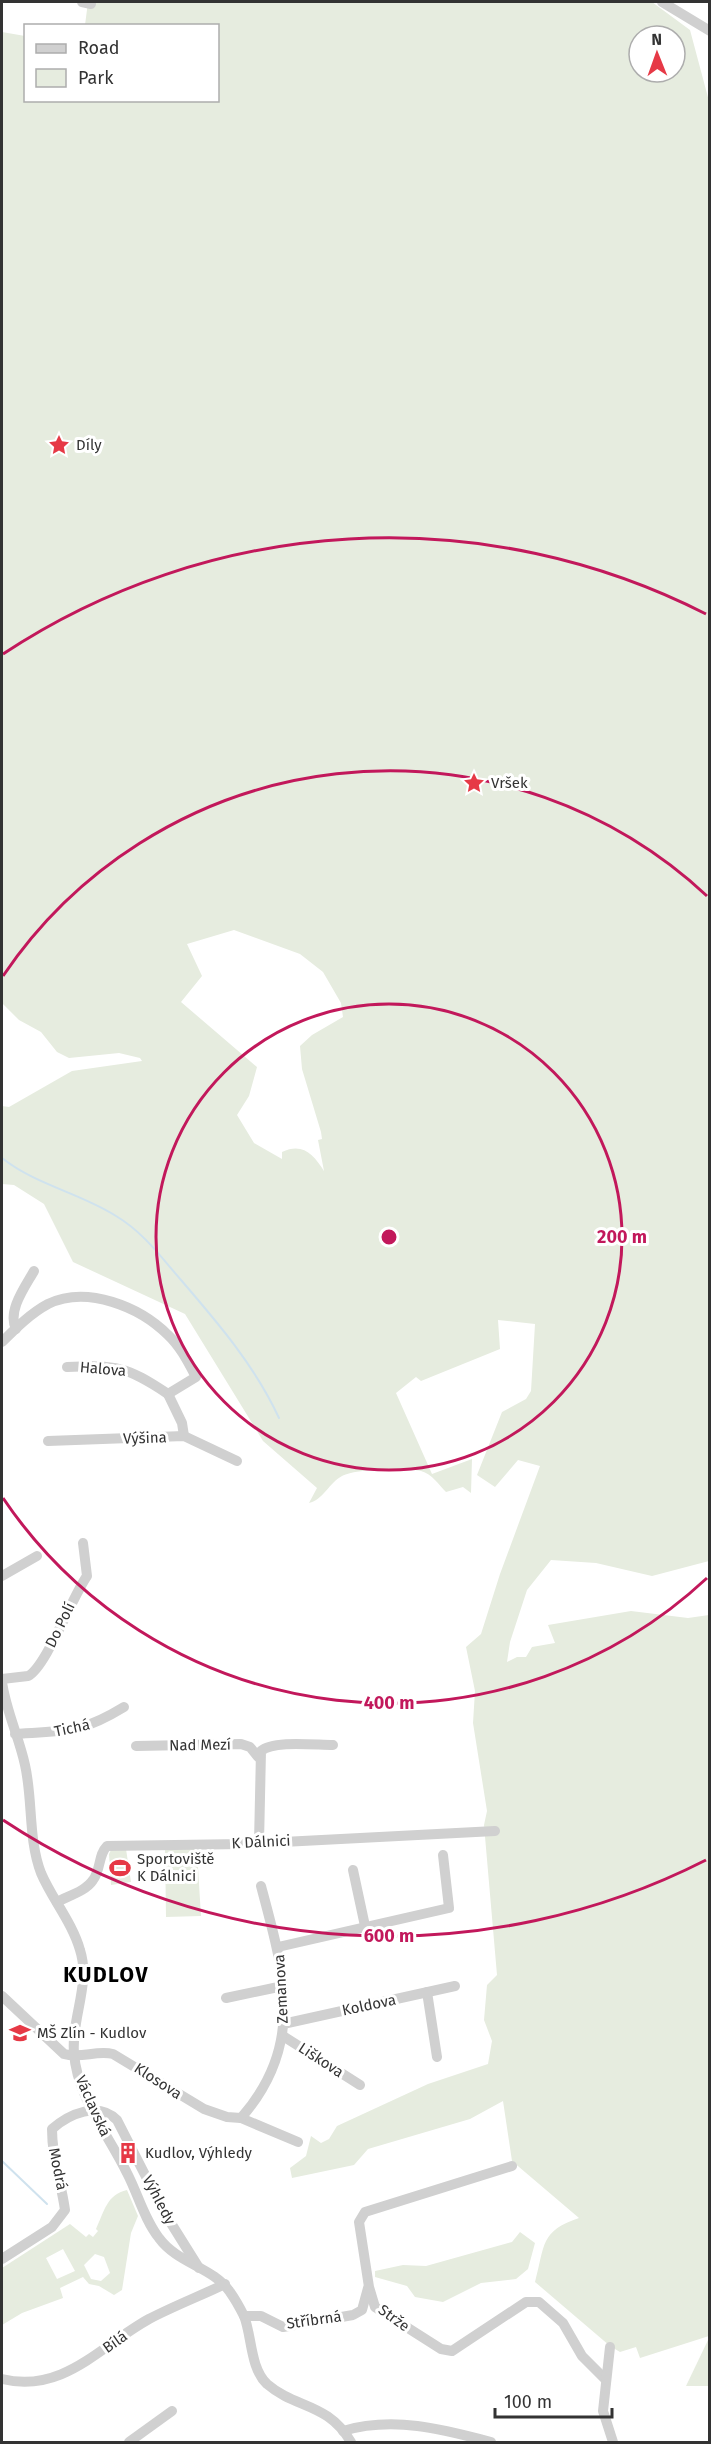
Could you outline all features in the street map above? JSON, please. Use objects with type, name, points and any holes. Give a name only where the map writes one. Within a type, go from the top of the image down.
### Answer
[{"type":"street","points":[[662,2],[710,31]]},
{"type":"street","points":[[16,1329],[13,1316],[34,1272]]},
{"type":"street","points":[[2,1342],[46,1305],[68,1297],[94,1298],[138,1313],[169,1335],[196,1377],[168,1394],[182,1423],[184,1436]]},
{"type":"street","name":"Halova","points":[[67,1367],[115,1367],[131,1371],[168,1394]]},
{"type":"street","name":"Výšina","points":[[48,1442],[184,1436],[237,1461]]},
{"type":"street","name":"Do Polí","points":[[2,1681],[28,1677],[40,1664],[87,1576],[83,1543]]},
{"type":"street","points":[[2,1576],[36,1556]]},
{"type":"street","name":"Václavská","points":[[2,1681],[15,1734],[26,1766],[36,1855],[76,1939],[82,1959],[74,2056],[93,2111],[127,2172],[155,2234],[172,2252],[225,2284],[244,2316],[263,2380],[277,2391],[326,2414],[351,2442]]},
{"type":"street","name":"Tichá","points":[[15,1734],[51,1734],[80,1730],[102,1721],[124,1707]]},
{"type":"street","name":"Nad Mezí","points":[[136,1746],[241,1744],[250,1747],[258,1757]]},
{"type":"street","points":[[259,1843],[258,1757],[266,1746],[333,1745]]},
{"type":"street","name":"K Dálnici","points":[[57,1902],[89,1886],[95,1879],[102,1851],[107,1846],[259,1843],[495,1831]]},
{"type":"street","points":[[278,1947],[449,1908],[443,1855]]},
{"type":"street","points":[[353,1870],[365,1926]]},
{"type":"street","name":"Zemanova","points":[[241,2118],[275,2066],[283,2036],[283,1986],[278,1947],[261,1886]]},
{"type":"street","points":[[226,1998],[283,1986]]},
{"type":"street","name":"Koldova","points":[[283,2024],[455,1986]]},
{"type":"street","points":[[427,1992],[437,2057]]},
{"type":"street","points":[[2,1996],[54,2047],[74,2056]]},
{"type":"street","name":"Liškova","points":[[283,2036],[360,2085]]},
{"type":"street","name":"Klosova","points":[[74,2056],[98,2052],[113,2054],[204,2109],[227,2117],[241,2118],[298,2142]]},
{"type":"street","name":"Modrá","points":[[2,2259],[52,2227],[65,2210],[62,2186],[52,2154],[52,2129],[66,2117],[93,2111]]},
{"type":"street","name":"Výhledy","points":[[93,2111],[106,2111],[117,2120],[164,2212],[201,2270]]},
{"type":"street","name":"Strže","points":[[512,2166],[365,2212],[359,2223],[369,2287],[377,2309],[447,2351],[457,2350],[526,2302],[539,2302],[563,2323],[582,2356],[606,2380]]},
{"type":"street","name":"Bílá","points":[[2,2379],[31,2382],[57,2378],[75,2369],[150,2319],[225,2284]]},
{"type":"street","name":"Stříbrná","points":[[244,2316],[261,2316],[284,2326],[353,2315],[362,2310],[369,2287]]},
{"type":"street","points":[[610,2347],[604,2418],[613,2442]]},
{"type":"street","points":[[129,2442],[172,2411]]},
{"type":"street","points":[[343,2431],[368,2425],[418,2425],[491,2442]]},
{"type":"green space","points":[[88,2],[652,2],[682,24],[627,24],[627,84],[687,84],[687,28],[690,30],[710,105],[709,1561],[652,1576],[596,1563],[551,1560],[527,1590],[510,1642],[507,1662],[517,1657],[526,1657],[532,1647],[555,1643],[548,1625],[631,1611],[688,1618],[709,1615],[709,2336],[640,2358],[636,2347],[620,2352],[535,2282],[546,2241],[557,2228],[579,2218],[512,2161],[503,2101],[470,2119],[368,2149],[354,2165],[292,2178],[290,2168],[306,2156],[311,2136],[321,2143],[329,2139],[337,2126],[428,2084],[488,2064],[492,2041],[484,2020],[487,1985],[497,1975],[484,1825],[487,1811],[473,1723],[475,1691],[466,1647],[481,1634],[500,1574],[540,1466],[518,1460],[495,1487],[477,1475],[502,1412],[526,1399],[531,1391],[535,1324],[498,1320],[500,1349],[421,1381],[416,1377],[396,1393],[432,1474],[472,1459],[471,1493],[463,1487],[446,1492],[425,1472],[381,1469],[342,1476],[318,1498],[309,1503],[317,1488],[263,1441],[185,1314],[73,1262],[44,1204],[14,1185],[2,1184],[2,1106],[9,1107],[72,1071],[142,1061],[140,1058],[119,1053],[69,1058],[57,1052],[41,1032],[19,1020],[2,1003],[2,32],[24,36],[24,102],[219,102],[219,24],[85,24]],"holes":[[[234,930],[300,954],[323,972],[341,1003],[343,1017],[312,1035],[300,1046],[302,1069],[321,1132],[322,1139],[318,1140],[324,1171],[312,1155],[302,1149],[289,1149],[282,1152],[282,1159],[254,1143],[237,1115],[249,1096],[257,1067],[181,1002],[202,976],[187,944]]]},
{"type":"green space","points":[[165,1847],[195,1847],[201,1916],[166,1917]]},
{"type":"green space","name":"Sportoviště K Dálnici","points":[[126,1849],[131,1882],[111,1885],[109,1854],[111,1850]]},
{"type":"green space","points":[[127,2190],[138,2216],[131,2233],[122,2290],[114,2295],[99,2286],[89,2284],[83,2277],[60,2288],[63,2298],[22,2313],[2,2325],[2,2268],[70,2224],[86,2237],[89,2234],[93,2237],[98,2231],[96,2229],[107,2205],[120,2192]],"holes":[[[63,2249],[75,2271],[57,2279],[46,2258]],[[95,2254],[104,2257],[110,2273],[101,2281],[91,2279],[84,2265]]]},
{"type":"green space","points":[[520,2232],[535,2243],[528,2269],[516,2279],[481,2283],[443,2302],[415,2297],[407,2286],[375,2277],[375,2271],[403,2265],[426,2266],[512,2242]]},
{"type":"green space","points":[[709,2338],[709,2386],[686,2386]]},
{"type":"waterway","points":[[2,1158],[29,1175],[102,1208],[126,1222],[143,1237],[235,1346],[259,1381],[279,1418]]},
{"type":"waterway","points":[[2,2161],[47,2204]]},
{"type":"place","name":"Díly","points":[[59,445]]},
{"type":"place","name":"Vršek","points":[[474,783]]},
{"type":"place","name":"Sportoviště K Dálnici","points":[[120,1868]]},
{"type":"place","name":"MŠ Zlín - Kudlov","points":[[20,2033]]},
{"type":"place","name":"Kudlov, Výhledy","points":[[128,2153]]},
{"type":"district","name":"KUDLOV","points":[[106,1975]]}]
